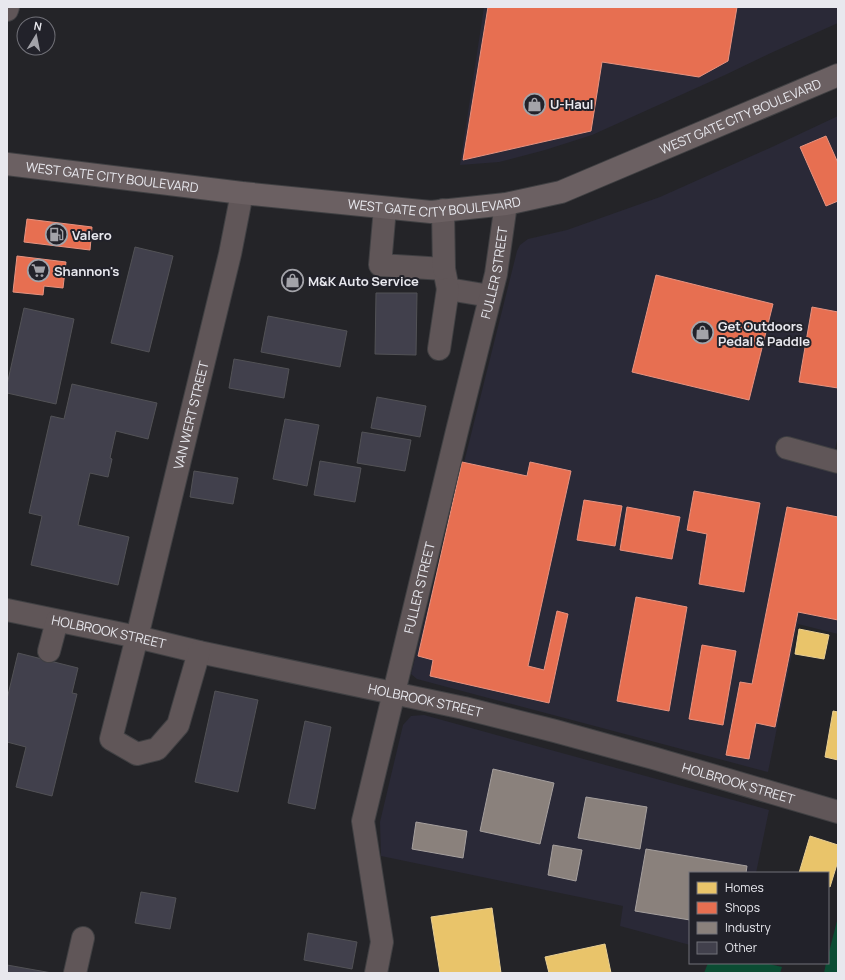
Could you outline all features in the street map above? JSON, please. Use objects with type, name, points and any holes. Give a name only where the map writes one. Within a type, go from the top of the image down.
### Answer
[{"type":"main road","name":"WEST GATE CITY BOULEVARD","points":[[7,164],[242,193],[431,212],[506,204],[561,192],[838,75]]},
{"type":"street","name":"VAN WERT STREET","points":[[199,652],[178,725],[157,750],[137,754],[111,739],[230,254],[242,193]]},
{"type":"street","name":"FULLER STREET","points":[[376,973],[382,942],[363,821],[496,274],[506,204]]},
{"type":"street","points":[[385,208],[380,265],[446,279],[490,296]]},
{"type":"street","points":[[439,349],[446,279],[443,210]]},
{"type":"street","points":[[787,448],[838,462]]},
{"type":"street","name":"HOLBROOK STREET","points":[[7,610],[464,708],[555,731],[838,812]]},
{"type":"street","points":[[49,651],[57,621]]},
{"type":"street","points":[[75,973],[83,938]]},
{"type":"shaded area","name":"U-Haul","points":[[484,7],[838,7],[838,23],[592,135],[545,150],[499,162],[460,165]]},
{"type":"shaded area","points":[[838,116],[838,436],[830,472],[838,474],[838,634],[798,624],[768,772],[417,679],[411,674],[517,251],[520,245],[528,239],[567,230],[660,197]]},
{"type":"shaded area","points":[[424,715],[769,810],[756,872],[689,872],[689,945],[620,926],[623,906],[381,856],[380,822],[403,725],[411,716]]},
{"type":"green space","points":[[838,917],[838,973],[824,973],[826,964],[829,964],[829,952]]},
{"type":"green space","points":[[708,964],[769,964],[782,967],[780,973],[704,973]]},
{"type":"building: Homes","points":[[799,629],[829,635],[824,659],[795,654]]},
{"type":"building: Homes","points":[[833,711],[838,712],[838,760],[825,757]]},
{"type":"building: Homes","points":[[810,836],[838,845],[838,861],[830,887],[829,872],[799,872]]},
{"type":"building: Homes","points":[[492,908],[501,973],[440,973],[431,917]]},
{"type":"building: Homes","points":[[605,944],[611,973],[549,973],[545,957]]},
{"type":"building: Shops","name":"U-Haul","points":[[488,7],[737,7],[728,61],[699,77],[602,62],[591,131],[463,160]]},
{"type":"building: Shops","points":[[826,136],[838,163],[838,201],[826,206],[800,147]]},
{"type":"building: Shops","points":[[27,219],[92,227],[90,250],[24,242]]},
{"type":"building: Shops","points":[[17,256],[66,262],[63,288],[44,286],[43,295],[13,292]]},
{"type":"building: Shops","points":[[656,275],[773,304],[749,400],[632,372]]},
{"type":"building: Shops","points":[[812,307],[838,312],[838,388],[799,382]]},
{"type":"building: Shops","points":[[462,462],[527,476],[530,462],[571,471],[528,666],[544,670],[557,611],[568,614],[549,703],[430,676],[433,660],[418,656]]},
{"type":"building: Shops","points":[[694,491],[760,503],[744,592],[699,584],[707,534],[687,530]]},
{"type":"building: Shops","points":[[584,500],[622,506],[615,546],[577,540]]},
{"type":"building: Shops","points":[[627,507],[680,517],[672,559],[620,550]]},
{"type":"building: Shops","points":[[787,507],[838,517],[838,620],[798,612],[775,727],[756,723],[749,759],[726,755],[740,682],[752,684]]},
{"type":"building: Shops","points":[[636,597],[687,607],[669,711],[617,701]]},
{"type":"building: Shops","points":[[702,645],[736,651],[723,725],[689,719]]},
{"type":"building: Industry","points":[[493,769],[554,783],[540,844],[480,831]]},
{"type":"building: Industry","points":[[586,797],[647,807],[640,849],[578,838]]},
{"type":"building: Industry","points":[[416,822],[467,831],[463,858],[412,849]]},
{"type":"building: Industry","points":[[553,845],[582,850],[576,881],[548,875]]},
{"type":"building: Industry","points":[[646,849],[747,866],[746,872],[689,872],[689,920],[635,911]]},
{"type":"building: Other","points":[[135,247],[173,256],[149,352],[111,343]]},
{"type":"building: Other","points":[[376,293],[417,293],[416,355],[375,354]]},
{"type":"building: Other","points":[[24,308],[74,319],[56,404],[7,393],[7,385]]},
{"type":"building: Other","points":[[268,316],[347,331],[340,367],[261,352]]},
{"type":"building: Other","points":[[234,359],[289,369],[284,398],[229,388]]},
{"type":"building: Other","points":[[72,384],[157,403],[148,439],[116,431],[110,458],[112,459],[108,477],[90,473],[78,525],[129,537],[118,585],[31,565],[42,516],[29,513],[51,416],[64,419]]},
{"type":"building: Other","points":[[377,397],[426,406],[420,437],[371,428]]},
{"type":"building: Other","points":[[285,419],[319,425],[307,486],[273,479]]},
{"type":"building: Other","points":[[362,432],[411,440],[405,471],[357,463]]},
{"type":"building: Other","points":[[320,461],[361,468],[355,502],[314,495]]},
{"type":"building: Other","points":[[194,471],[238,478],[233,504],[190,497]]},
{"type":"building: Other","points":[[18,653],[78,668],[72,693],[77,694],[52,796],[16,787],[26,747],[7,742],[7,699]]},
{"type":"building: Other","points":[[215,691],[258,700],[238,792],[195,782]]},
{"type":"building: Other","points":[[305,721],[331,727],[315,809],[288,803]]},
{"type":"building: Other","points":[[141,892],[176,898],[170,929],[135,923]]},
{"type":"building: Other","points":[[308,933],[357,942],[352,969],[304,960]]},
{"type":"building: Other","points":[[7,965],[52,973],[7,973]]},
{"type":"place","name":"U-Haul","points":[[534,104]]},
{"type":"place","name":"Valero","points":[[57,235]]},
{"type":"place","name":"Shannon's","points":[[38,271]]},
{"type":"place","name":"M&K Auto Service","points":[[293,281]]},
{"type":"place","name":"Get Outdoors Pedal & Paddle","points":[[703,333]]}]
